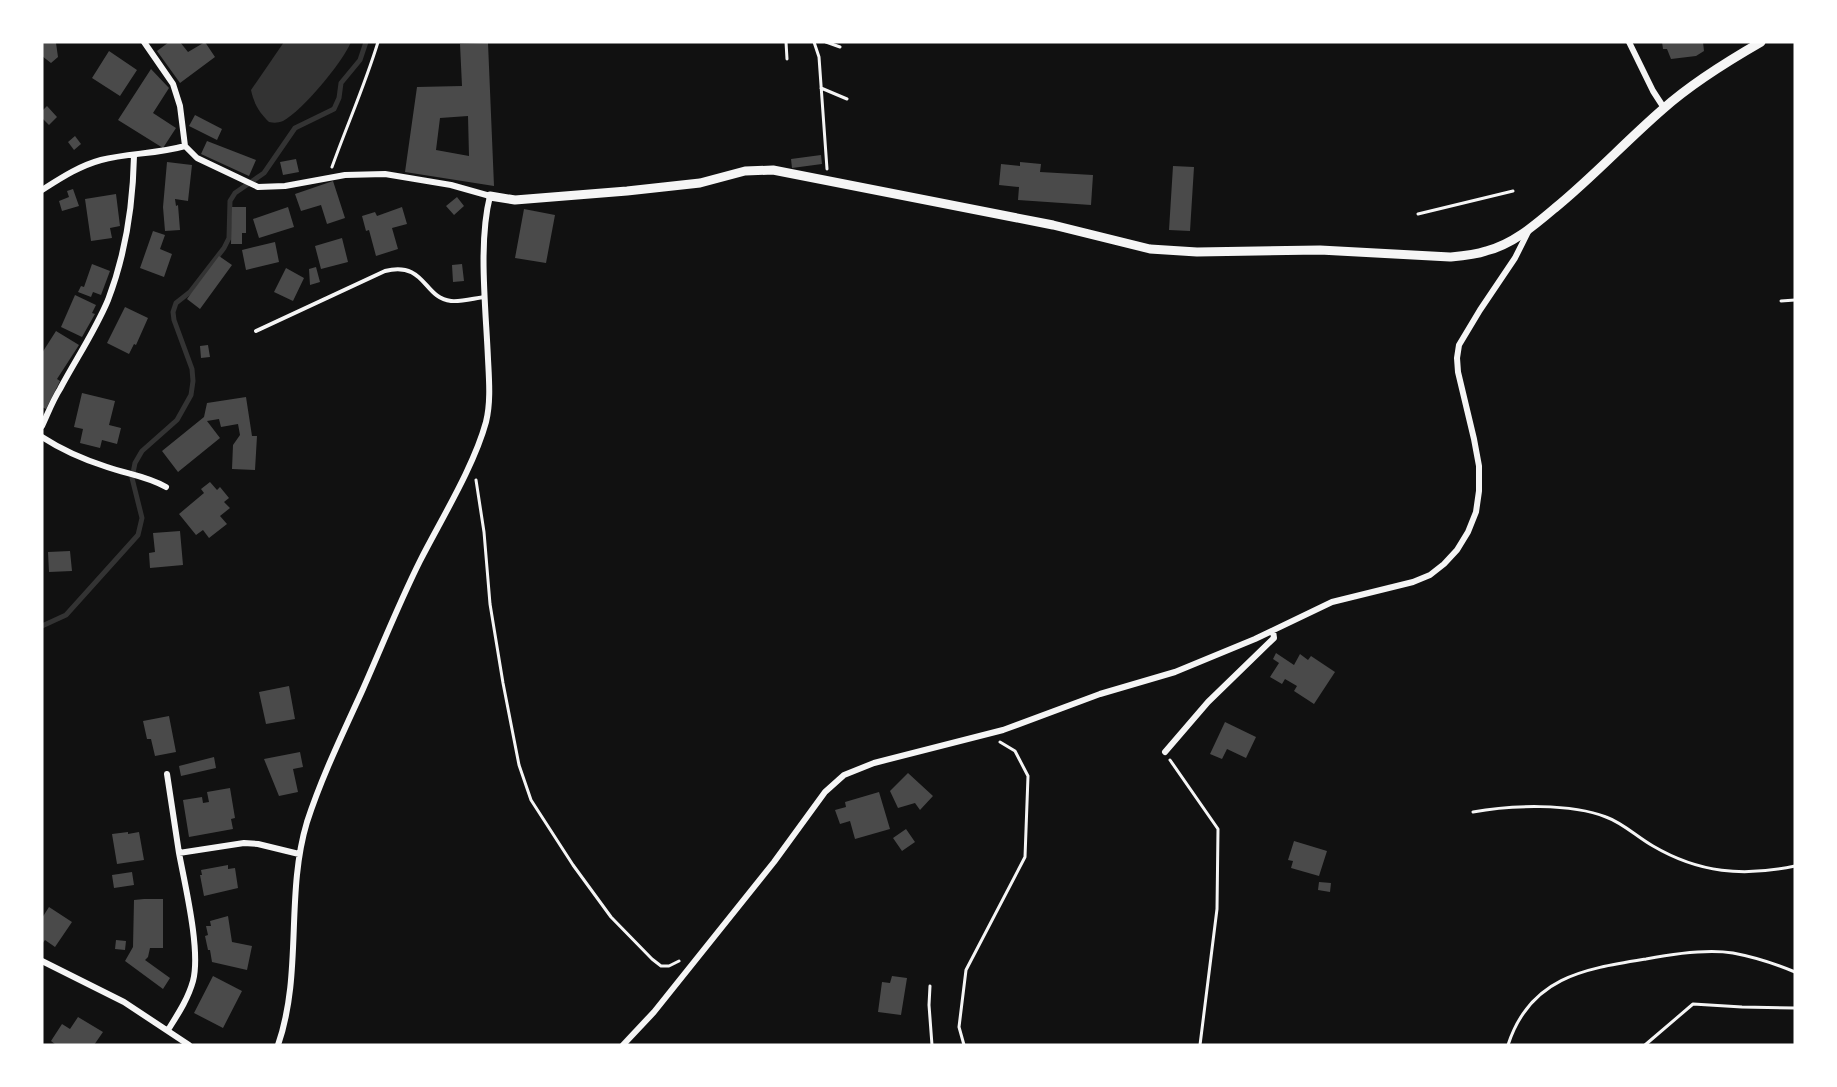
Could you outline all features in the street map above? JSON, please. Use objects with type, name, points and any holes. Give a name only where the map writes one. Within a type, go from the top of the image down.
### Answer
[{"type":"street","points":[[144,42],[173,84],[180,106],[185,146],[197,158],[233,177],[269,188],[329,177],[385,174],[451,185],[490,196],[515,200],[670,187],[758,170],[787,172],[1053,225],[1130,245],[1172,251],[1320,250],[1450,257],[1488,251],[1530,229],[1581,187],[1664,108],[1761,42]]},
{"type":"street","points":[[1629,42],[1664,108]]},
{"type":"street","points":[[42,190],[84,166],[102,160],[165,152],[185,146]]},
{"type":"street","points":[[42,426],[59,389],[91,335],[119,269],[131,206],[134,156]]},
{"type":"street","points":[[278,1045],[288,1010],[299,854],[308,822],[337,744],[402,597],[469,465],[486,420],[489,403],[484,226],[490,196]]},
{"type":"street","points":[[623,1045],[654,1012],[774,862],[825,792],[844,775],[874,763],[1030,721],[1101,694],[1175,672],[1273,631],[1332,602],[1413,582],[1444,564],[1457,550],[1476,512],[1479,466],[1458,372],[1459,345],[1515,258],[1530,229]]},
{"type":"street","points":[[42,437],[83,458],[139,475],[166,487]]},
{"type":"street","points":[[1165,752],[1208,702],[1274,638],[1273,631]]},
{"type":"street","points":[[167,774],[196,965],[189,993],[168,1030]]},
{"type":"street","points":[[180,853],[243,843],[258,844],[299,854]]},
{"type":"street","points":[[42,961],[124,1002],[189,1045]]},
{"type":"lane","points":[[256,331],[397,268],[408,270],[442,298],[451,301],[486,297]]},
{"type":"path","points":[[338,151],[367,78],[378,42]]},
{"type":"path","points":[[786,42],[787,59]]},
{"type":"path","points":[[814,42],[819,57],[828,170],[825,180]]},
{"type":"path","points":[[826,42],[840,46]]},
{"type":"path","points":[[821,88],[847,99]]},
{"type":"path","points":[[1418,214],[1513,191]]},
{"type":"path","points":[[1781,301],[1795,300]]},
{"type":"path","points":[[469,465],[476,478],[480,500],[490,604],[503,683],[519,765],[531,800],[573,865],[611,917],[637,945],[661,966],[669,966],[682,959]]},
{"type":"path","points":[[964,1045],[959,1027],[966,970],[1025,857],[1028,776],[1015,751],[1000,742]]},
{"type":"path","points":[[1165,752],[1218,829],[1218,909],[1200,1045]]},
{"type":"path","points":[[1473,812],[1516,807],[1593,813],[1610,818],[1670,855],[1704,868],[1730,872],[1795,866]]},
{"type":"path","points":[[1508,1045],[1522,1013],[1538,996],[1557,982],[1582,971],[1679,953],[1732,953],[1795,972]]},
{"type":"path","points":[[930,986],[932,1045]]},
{"type":"path","points":[[1645,1045],[1694,1004],[1795,1008]]},
{"type":"shaded area","points":[[284,42],[351,42],[331,73],[301,107],[283,121],[269,122],[257,107],[251,90]]},
{"type":"building","points":[[42,42],[56,43],[58,57],[51,63],[42,56]]},
{"type":"building","points":[[169,42],[180,42],[188,52],[205,42],[215,57],[180,83],[157,51]]},
{"type":"building","points":[[1662,42],[1703,42],[1704,51],[1696,56],[1671,59],[1667,49],[1663,49]]},
{"type":"building","points":[[488,43],[494,186],[405,172],[417,87],[462,86],[460,44]],"holes":[[[468,116],[469,156],[436,150],[440,118]]]},
{"type":"building","points":[[109,51],[137,70],[120,96],[92,78]]},
{"type":"building","points":[[151,69],[169,88],[153,113],[176,128],[163,148],[118,120]]},
{"type":"building","points":[[47,106],[57,117],[49,125],[42,118],[42,111]]},
{"type":"building","points":[[195,115],[222,129],[217,140],[189,126]]},
{"type":"building","points":[[75,136],[81,144],[74,150],[68,142]]},
{"type":"building","points":[[207,141],[256,160],[249,176],[201,154]]},
{"type":"building","points":[[821,155],[822,164],[792,168],[791,159]]},
{"type":"building","points":[[296,159],[299,172],[283,175],[280,162]]},
{"type":"building","points":[[167,162],[192,165],[188,201],[175,199],[176,206],[178,205],[180,230],[165,231],[163,207]]},
{"type":"building","points":[[1020,162],[1041,164],[1040,172],[1093,175],[1091,205],[1018,200],[1019,187],[999,185],[1001,164],[1020,166]]},
{"type":"building","points":[[1173,166],[1194,167],[1190,231],[1169,230]]},
{"type":"building","points":[[333,181],[345,218],[327,224],[321,205],[301,211],[295,194]]},
{"type":"building","points":[[73,189],[79,206],[62,211],[59,201],[69,197],[67,191]]},
{"type":"building","points":[[116,194],[120,226],[110,228],[112,238],[91,241],[85,199]]},
{"type":"building","points":[[457,197],[464,206],[454,215],[446,206]]},
{"type":"building","points":[[232,207],[246,207],[246,233],[242,233],[242,244],[231,244]]},
{"type":"building","points":[[288,207],[294,227],[259,238],[253,219]]},
{"type":"building","points":[[402,207],[407,224],[392,228],[398,249],[376,256],[369,230],[366,231],[362,216],[375,212],[377,216]]},
{"type":"building","points":[[524,209],[555,215],[546,263],[515,258]]},
{"type":"building","points":[[153,231],[165,235],[160,249],[172,254],[164,277],[140,268]]},
{"type":"building","points":[[342,238],[348,262],[321,269],[315,246]]},
{"type":"building","points":[[275,242],[279,262],[246,270],[242,250]]},
{"type":"building","points":[[219,256],[232,265],[200,309],[187,299]]},
{"type":"building","points":[[92,264],[110,271],[101,295],[93,292],[91,297],[78,292],[81,286],[84,287]]},
{"type":"building","points":[[462,264],[464,281],[453,282],[452,265]]},
{"type":"building","points":[[316,267],[320,282],[310,285],[309,269]]},
{"type":"building","points":[[286,268],[304,278],[293,301],[274,292]]},
{"type":"building","points":[[75,295],[96,305],[92,313],[95,314],[82,337],[61,327]]},
{"type":"building","points":[[125,307],[148,318],[136,345],[134,344],[129,354],[107,343]]},
{"type":"building","points":[[56,331],[79,345],[57,379],[60,381],[46,409],[42,407],[42,353]]},
{"type":"building","points":[[208,345],[210,357],[201,358],[200,346]]},
{"type":"building","points":[[82,393],[115,401],[109,425],[121,428],[117,444],[102,440],[100,448],[80,443],[83,429],[74,427]]},
{"type":"building","points":[[246,397],[252,436],[257,436],[255,470],[232,469],[233,445],[240,435],[238,424],[221,427],[219,419],[207,421],[220,438],[178,472],[162,451],[204,417],[207,403]]},
{"type":"building","points":[[210,482],[217,490],[220,487],[229,498],[224,502],[230,508],[220,516],[227,524],[209,538],[203,530],[196,535],[179,514],[204,493],[201,489]]},
{"type":"building","points":[[180,531],[183,565],[150,568],[149,553],[155,552],[153,533]]},
{"type":"building","points":[[70,551],[72,571],[49,572],[48,552]]},
{"type":"building","points":[[1276,653],[1294,665],[1300,654],[1308,660],[1311,656],[1335,672],[1314,704],[1294,691],[1297,686],[1285,679],[1282,684],[1270,677],[1279,663],[1273,659]]},
{"type":"building","points":[[289,686],[295,719],[266,724],[259,692]]},
{"type":"building","points":[[169,716],[176,752],[155,756],[151,739],[147,739],[143,721]]},
{"type":"building","points":[[1225,722],[1256,737],[1246,758],[1227,749],[1222,759],[1210,754]]},
{"type":"building","points":[[300,752],[303,767],[293,769],[298,792],[279,796],[264,759]]},
{"type":"building","points":[[214,757],[216,768],[181,776],[179,766]]},
{"type":"building","points":[[908,773],[933,796],[920,810],[915,803],[898,808],[890,791]]},
{"type":"building","points":[[230,788],[235,818],[231,819],[233,829],[189,837],[183,800],[202,797],[203,803],[209,802],[207,792]]},
{"type":"building","points":[[879,792],[890,829],[855,839],[850,821],[840,824],[835,810],[846,807],[845,802]]},
{"type":"building","points":[[906,829],[915,842],[902,851],[893,838]]},
{"type":"building","points":[[128,832],[128,834],[139,832],[144,860],[117,864],[112,834]]},
{"type":"building","points":[[1294,841],[1327,851],[1319,876],[1291,868],[1293,861],[1288,860]]},
{"type":"building","points":[[228,865],[228,869],[235,868],[238,888],[204,896],[201,870]]},
{"type":"building","points":[[132,872],[134,885],[114,888],[112,875]]},
{"type":"building","points":[[1319,882],[1331,883],[1330,892],[1318,890]]},
{"type":"building","points":[[163,899],[163,948],[150,948],[145,960],[170,978],[163,989],[125,961],[133,947],[134,900]]},
{"type":"building","points":[[49,907],[72,922],[55,947],[45,940],[42,944],[42,918]]},
{"type":"building","points":[[228,916],[232,942],[252,946],[247,970],[212,962],[205,936],[208,935],[206,926],[211,926],[210,921]]},
{"type":"building","points":[[116,940],[126,941],[125,950],[115,949]]},
{"type":"building","points":[[213,976],[242,991],[223,1028],[194,1013]]},
{"type":"building","points":[[892,976],[907,978],[901,1015],[878,1012],[882,982],[890,983]]},
{"type":"building","points":[[78,1017],[103,1032],[94,1045],[56,1045],[51,1041],[62,1024],[70,1029]]},
{"type":"waterway","points":[[42,626],[66,615],[138,535],[142,518],[132,478],[135,463],[142,451],[177,420],[191,395],[192,369],[173,312],[176,303],[190,292],[224,248],[229,238],[230,201],[235,193],[264,173],[295,128],[334,109],[339,98],[341,83],[360,60],[366,42]]}]
